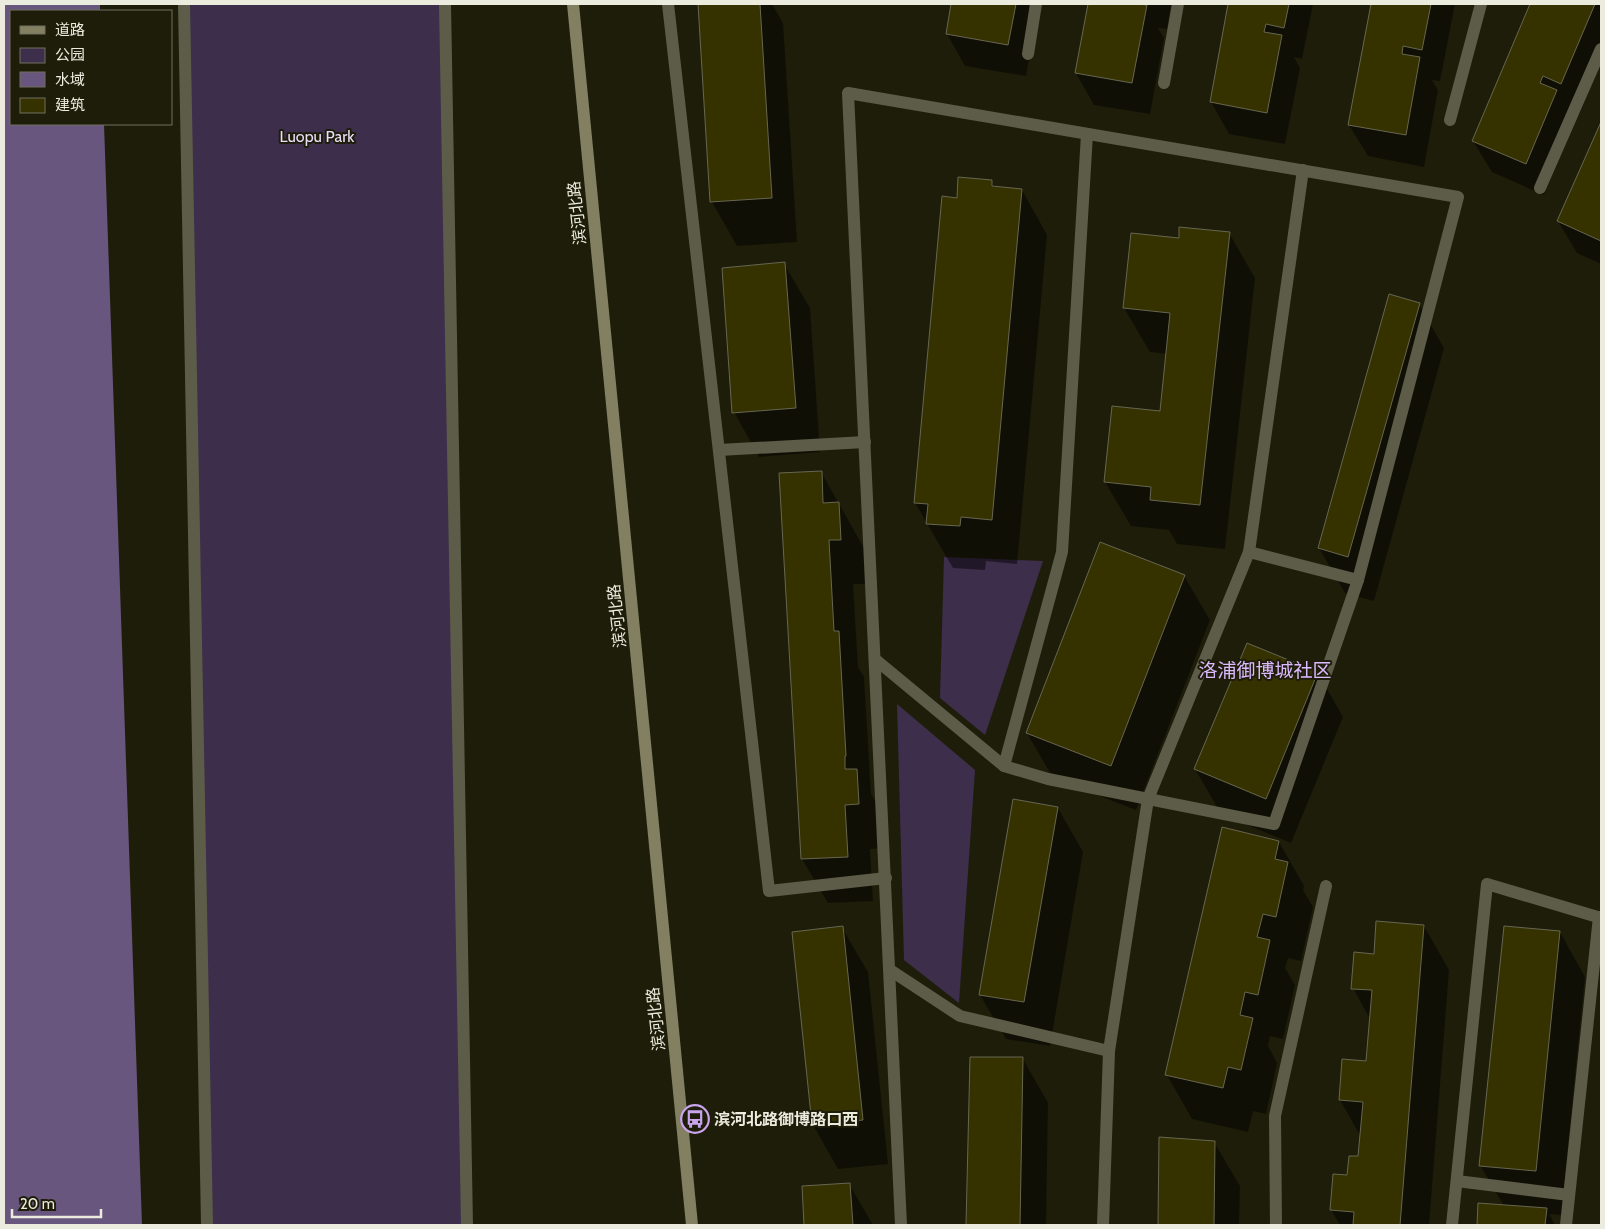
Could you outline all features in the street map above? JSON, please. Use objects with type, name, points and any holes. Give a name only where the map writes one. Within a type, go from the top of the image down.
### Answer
[{"type":"main road","name":"滨河北路","points":[[573,4],[692,1225]]},
{"type":"street","points":[[184,4],[207,1225]]},
{"type":"street","points":[[446,4],[467,1225]]},
{"type":"street","points":[[668,4],[769,891],[886,878]]},
{"type":"street","points":[[1028,54],[1036,4]]},
{"type":"street","points":[[1164,83],[1178,4]]},
{"type":"street","points":[[1450,120],[1481,4]]},
{"type":"street","points":[[1540,188],[1601,49]]},
{"type":"street","points":[[876,660],[1004,766],[1048,779],[1274,824],[1358,580],[1458,197],[848,93],[901,1225]]},
{"type":"street","points":[[1004,766],[1062,552],[1087,134]]},
{"type":"street","points":[[1103,1225],[1109,1051],[1148,799],[1249,552],[1303,170]]},
{"type":"street","points":[[719,450],[865,442]]},
{"type":"street","points":[[1249,552],[1358,580]]},
{"type":"street","points":[[1452,1225],[1487,884],[1600,917],[1566,1225]]},
{"type":"street","points":[[1276,1225],[1275,1116],[1326,886]]},
{"type":"street","points":[[890,970],[960,1016],[1109,1051]]},
{"type":"street","points":[[1457,1181],[1569,1195]]},
{"type":"green space","name":"Luopu Park","points":[[184,4],[445,4],[467,1225],[207,1225]]},
{"type":"green space","points":[[944,557],[1043,561],[985,735],[940,698]]},
{"type":"green space","points":[[897,704],[975,770],[959,1003],[904,960]]},
{"type":"water","points":[[4,4],[100,4],[100,10],[10,10],[10,125],[104,125],[142,1225],[4,1225]]},
{"type":"building","points":[[698,4],[760,4],[772,198],[710,202]]},
{"type":"building","points":[[951,4],[1016,4],[1008,45],[946,34]]},
{"type":"building","points":[[1088,4],[1147,5],[1132,83],[1075,73]]},
{"type":"building","points":[[1228,4],[1289,4],[1284,28],[1266,24],[1264,32],[1282,35],[1267,113],[1210,102]]},
{"type":"building","points":[[1371,4],[1431,4],[1422,50],[1403,46],[1402,54],[1420,57],[1406,135],[1348,125]]},
{"type":"building","points":[[1530,4],[1595,4],[1561,84],[1543,76],[1540,83],[1557,90],[1526,164],[1472,141]]},
{"type":"building","points":[[1601,122],[1601,241],[1557,221]]},
{"type":"building","points":[[958,177],[992,180],[992,186],[1022,189],[992,520],[961,517],[960,526],[926,524],[928,504],[914,503],[942,196],[957,198]]},
{"type":"building","points":[[1179,227],[1230,232],[1200,505],[1150,500],[1151,487],[1104,482],[1112,406],[1160,411],[1170,313],[1123,308],[1131,233],[1179,238]]},
{"type":"building","points":[[785,262],[796,408],[732,413],[722,268]]},
{"type":"building","points":[[1389,294],[1420,303],[1348,557],[1318,548]]},
{"type":"building","points":[[822,471],[823,503],[839,502],[841,540],[829,540],[834,631],[839,631],[846,756],[845,769],[857,769],[859,804],[845,805],[848,857],[801,859],[779,473]]},
{"type":"building","points":[[1100,542],[1185,575],[1111,766],[1026,733]]},
{"type":"building","points":[[1247,643],[1318,672],[1266,799],[1194,769]]},
{"type":"building","points":[[1013,799],[1058,807],[1024,1002],[979,995]]},
{"type":"building","points":[[1222,827],[1279,841],[1275,859],[1288,862],[1276,917],[1263,914],[1257,937],[1270,940],[1258,995],[1245,992],[1240,1015],[1253,1018],[1241,1070],[1228,1067],[1223,1088],[1165,1075]]},
{"type":"building","points":[[1376,921],[1424,925],[1400,1225],[1353,1225],[1354,1212],[1330,1210],[1333,1174],[1347,1175],[1349,1156],[1358,1156],[1363,1102],[1339,1100],[1342,1059],[1366,1061],[1372,990],[1351,989],[1354,952],[1374,954]]},
{"type":"building","points":[[843,926],[863,1120],[812,1125],[792,932]]},
{"type":"building","points":[[1504,926],[1560,931],[1536,1171],[1479,1166]]},
{"type":"building","points":[[970,1057],[1023,1057],[1020,1225],[966,1225]]},
{"type":"building","points":[[1159,1137],[1215,1141],[1214,1225],[1158,1225]]},
{"type":"building","points":[[850,1183],[853,1225],[804,1225],[802,1186]]},
{"type":"building","points":[[1478,1203],[1547,1208],[1545,1225],[1477,1225]]},
{"type":"place","name":"滨河北路御博路口西","points":[[695,1119]]},
{"type":"district","name":"洛浦御博城社区","points":[[1265,670]]}]
